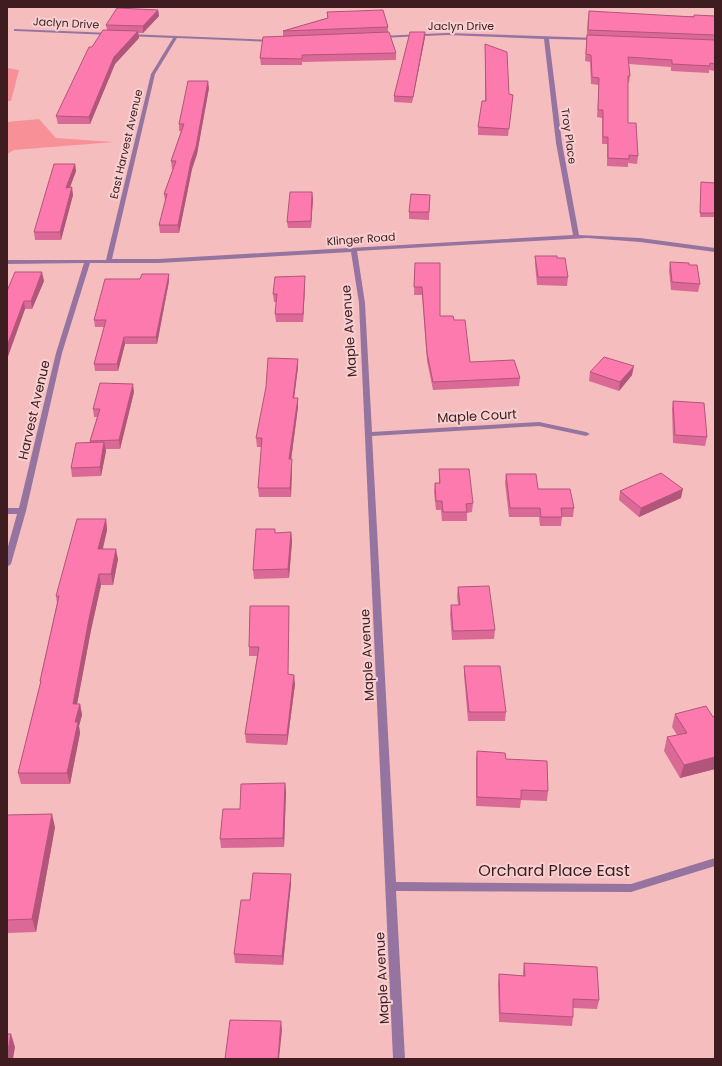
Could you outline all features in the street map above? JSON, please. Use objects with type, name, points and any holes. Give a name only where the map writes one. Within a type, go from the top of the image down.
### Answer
[{"type":"street","name":"Jaclyn Drive","points":[[16,30],[115,34]]},
{"type":"street","points":[[122,34],[278,41]]},
{"type":"street","name":"Jaclyn Drive","points":[[377,37],[447,34],[602,40]]},
{"type":"street","name":"East Harvest Avenue","points":[[108,262],[153,74],[176,37]]},
{"type":"street","name":"Troy Place","points":[[546,37],[559,143],[576,236]]},
{"type":"street","name":"Klinger Road","points":[[7,262],[158,261],[576,236],[640,240],[715,250]]},
{"type":"street","name":"Maple Avenue","points":[[354,250],[362,303],[399,1059]]},
{"type":"street","name":"Harvest Avenue","points":[[7,564],[22,511],[59,353],[86,262]]},
{"type":"street","name":"Maple Court","points":[[369,434],[539,424],[586,434]]},
{"type":"street","points":[[7,511],[22,511]]},
{"type":"street","name":"Orchard Place East","points":[[390,886],[631,888],[715,862]]},
{"type":"shaded area","points":[[7,68],[19,70],[11,101],[7,101]]},
{"type":"shaded area","points":[[39,119],[56,138],[114,142],[14,150],[7,154],[7,122]]},
{"type":"building","points":[[117,8],[158,10],[143,26],[106,25]]},
{"type":"building","points":[[383,10],[388,27],[283,31],[328,18],[327,12]]},
{"type":"building","points":[[589,11],[694,17],[694,15],[715,16],[715,35],[588,30]]},
{"type":"building","points":[[103,30],[138,31],[114,57],[89,117],[56,116],[89,47],[92,47]]},
{"type":"building","points":[[389,32],[396,53],[302,55],[302,59],[260,58],[263,37]]},
{"type":"building","points":[[410,32],[425,32],[413,97],[394,96]]},
{"type":"building","points":[[587,35],[715,40],[715,64],[710,63],[710,66],[672,64],[672,60],[628,57],[630,76],[628,76],[628,123],[636,123],[638,156],[629,155],[629,159],[608,158],[608,137],[603,137],[603,110],[598,110],[599,78],[592,77],[591,55],[586,54]]},
{"type":"building","points":[[485,44],[507,52],[509,94],[513,95],[509,129],[478,127],[482,101],[486,101]]},
{"type":"building","points":[[188,81],[208,81],[196,147],[191,161],[178,225],[159,225],[167,194],[164,194],[176,161],[171,161],[184,124],[179,124]]},
{"type":"building","points":[[54,164],[75,164],[66,188],[72,187],[60,232],[34,232]]},
{"type":"building","points":[[701,182],[715,183],[715,213],[700,213]]},
{"type":"building","points":[[290,192],[312,192],[311,221],[287,222]]},
{"type":"building","points":[[411,194],[430,195],[429,212],[409,212]]},
{"type":"building","points":[[535,256],[557,256],[557,258],[565,258],[568,277],[538,277]]},
{"type":"building","points":[[670,262],[697,265],[700,284],[672,282]]},
{"type":"building","points":[[415,263],[440,263],[440,316],[453,316],[454,320],[465,320],[470,362],[514,360],[520,378],[433,382],[427,353],[422,287],[414,287]]},
{"type":"building","points":[[15,272],[42,272],[31,301],[24,301],[7,346],[7,291]]},
{"type":"building","points":[[142,274],[169,274],[156,337],[124,337],[117,364],[94,364],[106,320],[94,320],[105,279],[140,279]]},
{"type":"building","points":[[305,276],[303,314],[275,314],[277,294],[273,294],[275,277]]},
{"type":"building","points":[[604,357],[634,366],[620,382],[590,372]]},
{"type":"building","points":[[268,358],[298,359],[293,398],[298,398],[289,459],[292,459],[290,488],[258,488],[262,438],[256,438],[266,387]]},
{"type":"building","points":[[100,383],[133,384],[119,440],[90,441],[100,409],[93,409]]},
{"type":"building","points":[[673,401],[704,403],[707,437],[675,435]]},
{"type":"building","points":[[104,442],[100,467],[71,468],[76,443]]},
{"type":"building","points":[[439,469],[469,469],[473,503],[466,504],[467,512],[443,512],[442,501],[436,501],[435,483],[440,483]]},
{"type":"building","points":[[661,473],[683,489],[641,508],[620,491]]},
{"type":"building","points":[[506,474],[536,474],[538,489],[570,489],[574,508],[561,508],[562,517],[541,517],[540,508],[510,508]]},
{"type":"building","points":[[77,519],[106,519],[98,549],[116,549],[111,574],[99,574],[89,619],[73,704],[80,704],[75,722],[78,722],[67,773],[18,773],[41,681],[59,596],[56,596]]},
{"type":"building","points":[[256,529],[275,529],[275,533],[291,532],[288,569],[253,570]]},
{"type":"building","points":[[489,586],[495,630],[453,631],[451,605],[460,605],[458,587]]},
{"type":"building","points":[[250,606],[289,606],[288,674],[294,675],[287,735],[245,734],[259,647],[249,647]]},
{"type":"building","points":[[464,666],[500,666],[506,712],[469,712]]},
{"type":"building","points":[[706,706],[713,717],[715,716],[715,757],[684,765],[667,737],[687,733],[675,714]]},
{"type":"building","points":[[477,751],[505,753],[506,759],[547,761],[548,791],[521,790],[521,799],[477,797]]},
{"type":"building","points":[[285,783],[283,838],[220,839],[223,809],[240,809],[241,784]]},
{"type":"building","points":[[52,814],[32,919],[7,920],[7,815]]},
{"type":"building","points":[[253,873],[291,874],[282,956],[234,954],[241,900],[250,900]]},
{"type":"building","points":[[524,963],[597,967],[599,1000],[573,999],[573,1017],[500,1013],[499,974],[525,976]]},
{"type":"building","points":[[230,1020],[281,1021],[278,1059],[225,1059]]},
{"type":"building","points":[[7,1034],[11,1034],[7,1055]]}]
